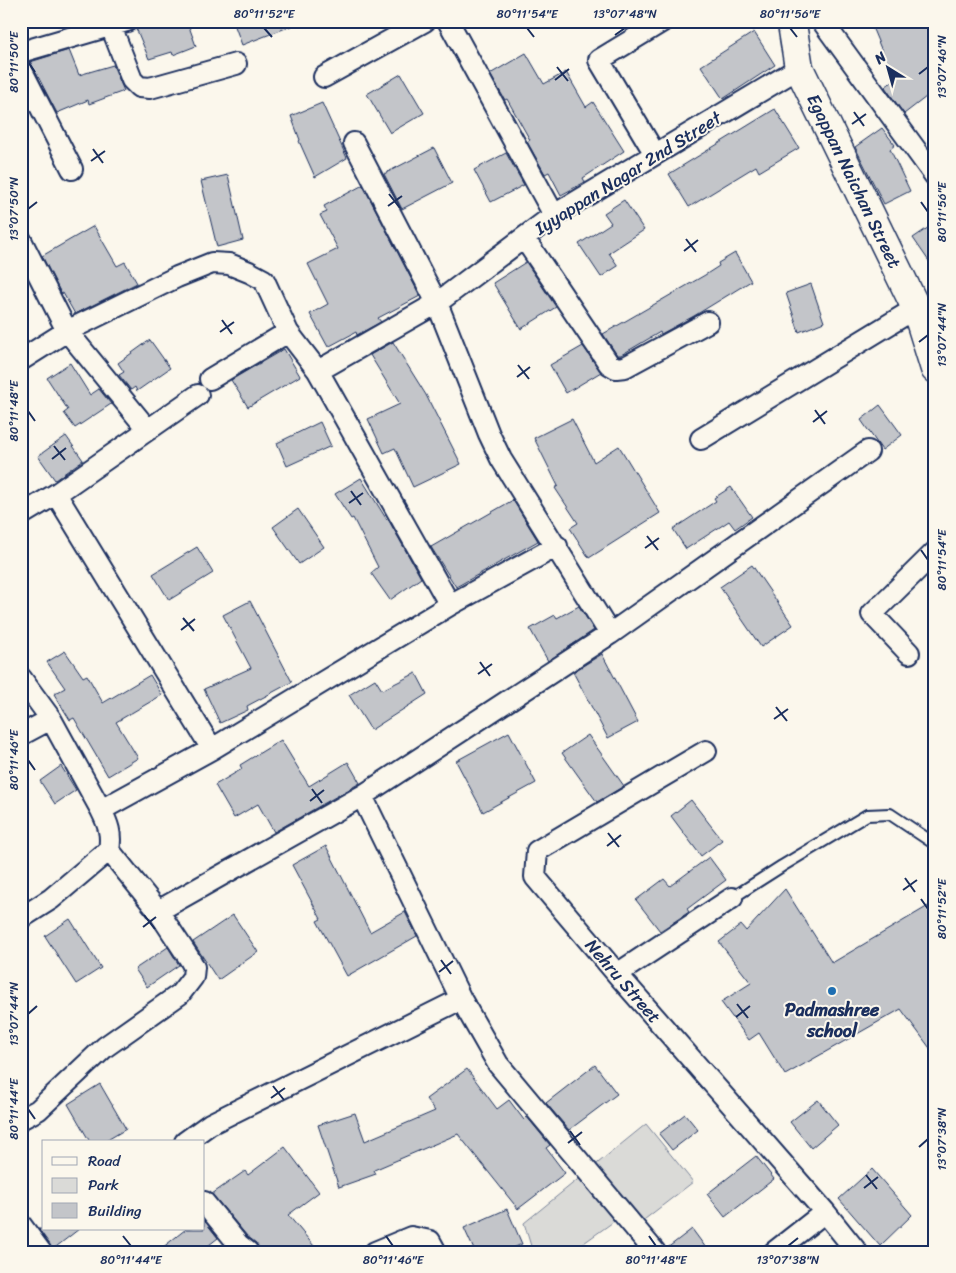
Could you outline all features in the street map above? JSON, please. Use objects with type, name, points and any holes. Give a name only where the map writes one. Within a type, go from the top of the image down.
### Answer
[{"type":"street","points":[[324,77],[425,21]]},
{"type":"street","points":[[448,21],[554,215]]},
{"type":"street","points":[[656,154],[599,60],[663,21]]},
{"type":"street","name":"Egappan Naichan Street","points":[[794,21],[792,24],[799,68],[916,308],[935,369]]},
{"type":"street","points":[[822,21],[931,164]]},
{"type":"street","points":[[21,52],[116,23],[132,80],[139,87],[150,88],[236,64]]},
{"type":"street","name":"Iyyappan Nagar 2nd Street","points":[[318,372],[437,303],[554,215],[799,68]]},
{"type":"street","points":[[21,69],[72,169]]},
{"type":"street","points":[[354,143],[437,303],[489,434],[502,459],[610,634]]},
{"type":"street","points":[[524,238],[608,364],[616,368],[625,367],[708,322]]},
{"type":"street","points":[[21,240],[67,331],[148,430]]},
{"type":"street","points":[[21,360],[67,331],[177,277],[212,263],[229,264],[264,280],[288,332],[318,372],[450,605]]},
{"type":"street","points":[[701,438],[916,308]]},
{"type":"street","points":[[210,379],[288,332]]},
{"type":"street","points":[[21,515],[56,494],[198,396]]},
{"type":"street","points":[[158,911],[362,796],[610,634],[868,451]]},
{"type":"street","points":[[56,494],[212,749]]},
{"type":"street","points":[[101,810],[212,749],[450,605],[556,546]]},
{"type":"street","points":[[908,654],[872,614],[935,552]]},
{"type":"street","points":[[21,678],[51,719],[106,819],[112,838],[109,850],[51,899],[21,918]]},
{"type":"street","points":[[21,735],[51,719]]},
{"type":"street","name":"Nehru Street","points":[[706,751],[538,851],[535,877],[825,1212],[857,1252]]},
{"type":"street","points":[[362,796],[461,999],[498,1064],[655,1252]]},
{"type":"street","points":[[21,1119],[38,1110],[105,1047],[180,994],[193,977],[194,967],[158,911],[109,850]]},
{"type":"street","points":[[617,974],[732,898]]},
{"type":"street","points":[[188,1140],[210,1124],[461,999]]},
{"type":"street","points":[[205,1203],[248,1252]]},
{"type":"street","points":[[774,1252],[825,1212]]},
{"type":"street","points":[[21,1225],[41,1252]]},
{"type":"street","points":[[375,1252],[411,1237],[430,1241],[436,1252]]},
{"type":"lane","points":[[732,898],[867,814],[890,814],[935,844]]},
{"type":"green space","points":[[646,1124],[693,1182],[627,1233],[616,1220],[574,1250],[576,1252],[519,1252],[531,1246],[524,1223]]},
{"type":"building","points":[[187,21],[196,46],[173,55],[172,52],[149,59],[136,28],[139,23]]},
{"type":"building","points":[[233,21],[299,21],[299,23],[242,45]]},
{"type":"building","points":[[885,21],[927,21],[935,41],[935,90],[904,114],[885,87],[894,80],[872,27]]},
{"type":"building","points":[[754,32],[775,65],[723,99],[701,66]]},
{"type":"building","points":[[69,50],[79,75],[113,65],[124,91],[89,104],[88,100],[57,113],[30,62]]},
{"type":"building","points":[[526,53],[544,84],[566,72],[586,107],[593,102],[624,151],[583,178],[585,182],[561,195],[549,172],[545,174],[527,142],[530,140],[507,99],[505,100],[490,74]]},
{"type":"building","points":[[401,74],[424,113],[390,133],[367,94]]},
{"type":"building","points":[[322,103],[347,158],[315,177],[299,141],[291,116]]},
{"type":"building","points":[[775,109],[799,148],[759,172],[756,166],[689,207],[669,174]]},
{"type":"building","points":[[882,128],[895,145],[890,149],[910,191],[884,204],[855,147]]},
{"type":"building","points":[[434,148],[452,183],[402,209],[384,174]]},
{"type":"building","points":[[506,153],[524,185],[491,202],[474,170]]},
{"type":"building","points":[[228,175],[243,240],[217,247],[201,181]]},
{"type":"building","points":[[363,185],[420,296],[378,318],[381,322],[357,335],[356,332],[328,347],[310,314],[328,304],[308,264],[338,249],[320,215],[327,212],[324,206]]},
{"type":"building","points":[[624,200],[644,230],[609,253],[618,266],[601,277],[579,244],[611,223],[604,213]]},
{"type":"building","points":[[935,223],[935,270],[913,238]]},
{"type":"building","points":[[94,226],[117,266],[125,262],[137,283],[75,314],[63,293],[61,294],[42,256]]},
{"type":"building","points":[[735,253],[751,281],[694,316],[661,334],[660,332],[621,355],[617,355],[603,334],[705,275],[719,266],[718,263]]},
{"type":"building","points":[[526,262],[556,307],[521,329],[493,283]]},
{"type":"building","points":[[811,284],[824,322],[799,332],[786,293]]},
{"type":"building","points":[[150,340],[170,368],[137,391],[135,387],[131,390],[119,375],[124,372],[118,363]]},
{"type":"building","points":[[393,342],[426,395],[461,464],[413,487],[395,448],[384,453],[368,419],[400,404],[370,355]]},
{"type":"building","points":[[583,346],[601,372],[566,393],[550,365]]},
{"type":"building","points":[[284,349],[300,376],[248,407],[231,380]]},
{"type":"building","points":[[70,363],[90,395],[99,389],[111,404],[75,428],[64,413],[68,410],[47,378]]},
{"type":"building","points":[[880,405],[902,435],[882,450],[861,420]]},
{"type":"building","points":[[572,419],[594,462],[619,446],[660,513],[589,558],[570,528],[578,523],[555,488],[558,486],[534,438]]},
{"type":"building","points":[[320,422],[331,446],[287,466],[277,443]]},
{"type":"building","points":[[66,436],[83,460],[55,480],[38,456]]},
{"type":"building","points":[[361,478],[388,519],[421,578],[390,600],[371,573],[378,567],[353,518],[351,519],[335,494]]},
{"type":"building","points":[[731,487],[752,517],[735,529],[729,521],[686,549],[673,529],[716,501],[714,498]]},
{"type":"building","points":[[513,500],[538,541],[456,587],[431,547]]},
{"type":"building","points":[[298,509],[324,547],[299,564],[273,527]]},
{"type":"building","points":[[197,547],[213,573],[169,600],[153,574]]},
{"type":"building","points":[[752,565],[793,625],[761,647],[720,587]]},
{"type":"building","points":[[250,601],[292,682],[247,706],[248,710],[220,723],[204,689],[251,668],[223,615]]},
{"type":"building","points":[[579,606],[594,630],[548,661],[530,629],[555,615],[557,618]]},
{"type":"building","points":[[65,651],[83,677],[87,675],[103,703],[150,675],[162,695],[116,722],[138,758],[108,776],[74,718],[70,720],[54,694],[65,688],[47,662]]},
{"type":"building","points":[[602,654],[638,722],[608,738],[573,672]]},
{"type":"building","points":[[416,673],[427,694],[371,730],[349,695],[375,679],[382,690]]},
{"type":"building","points":[[509,732],[536,783],[483,812],[456,761]]},
{"type":"building","points":[[588,735],[624,786],[597,802],[562,753]]},
{"type":"building","points":[[281,740],[309,786],[348,762],[360,783],[274,832],[258,804],[234,818],[215,785],[242,769],[240,765]]},
{"type":"building","points":[[61,766],[76,790],[55,804],[40,781]]},
{"type":"building","points":[[691,800],[722,840],[701,856],[671,816]]},
{"type":"building","points":[[326,846],[370,932],[405,912],[417,936],[347,976],[317,921],[321,919],[292,865]]},
{"type":"building","points":[[709,857],[726,880],[687,909],[689,912],[660,931],[636,900],[664,879],[670,886]]},
{"type":"building","points":[[785,889],[832,963],[935,902],[935,1055],[901,1009],[785,1075],[759,1033],[749,1040],[721,1002],[751,983],[719,942],[741,925],[746,931]]},
{"type":"building","points":[[233,915],[258,952],[218,980],[193,942]]},
{"type":"building","points":[[70,919],[101,968],[76,984],[45,936]]},
{"type":"building","points":[[168,947],[179,965],[147,987],[135,969]]},
{"type":"building","points":[[595,1065],[617,1094],[569,1130],[546,1103]]},
{"type":"building","points":[[467,1069],[497,1109],[509,1100],[524,1120],[527,1117],[550,1145],[546,1148],[565,1173],[518,1209],[458,1134],[374,1170],[376,1174],[339,1187],[318,1125],[355,1113],[365,1141],[435,1111],[426,1099]]},
{"type":"building","points":[[100,1084],[126,1129],[107,1140],[89,1140],[68,1104]]},
{"type":"building","points":[[818,1100],[838,1125],[811,1148],[790,1122]]},
{"type":"building","points":[[685,1114],[698,1130],[672,1150],[659,1134]]},
{"type":"building","points":[[285,1147],[319,1192],[288,1215],[319,1252],[260,1252],[256,1243],[247,1236],[212,1194],[245,1171],[248,1175]]},
{"type":"building","points":[[756,1156],[774,1179],[725,1217],[707,1194]]},
{"type":"building","points":[[872,1169],[912,1215],[880,1246],[839,1199]]},
{"type":"building","points":[[507,1209],[522,1244],[504,1252],[475,1252],[464,1228]]},
{"type":"building","points":[[205,1221],[218,1238],[200,1252],[157,1252],[185,1230],[205,1230]]},
{"type":"building","points":[[39,1229],[78,1230],[52,1250]]},
{"type":"building","points":[[692,1229],[709,1252],[667,1252],[666,1249]]},
{"type":"place","name":"Padmashree school","points":[[832,991]]}]
